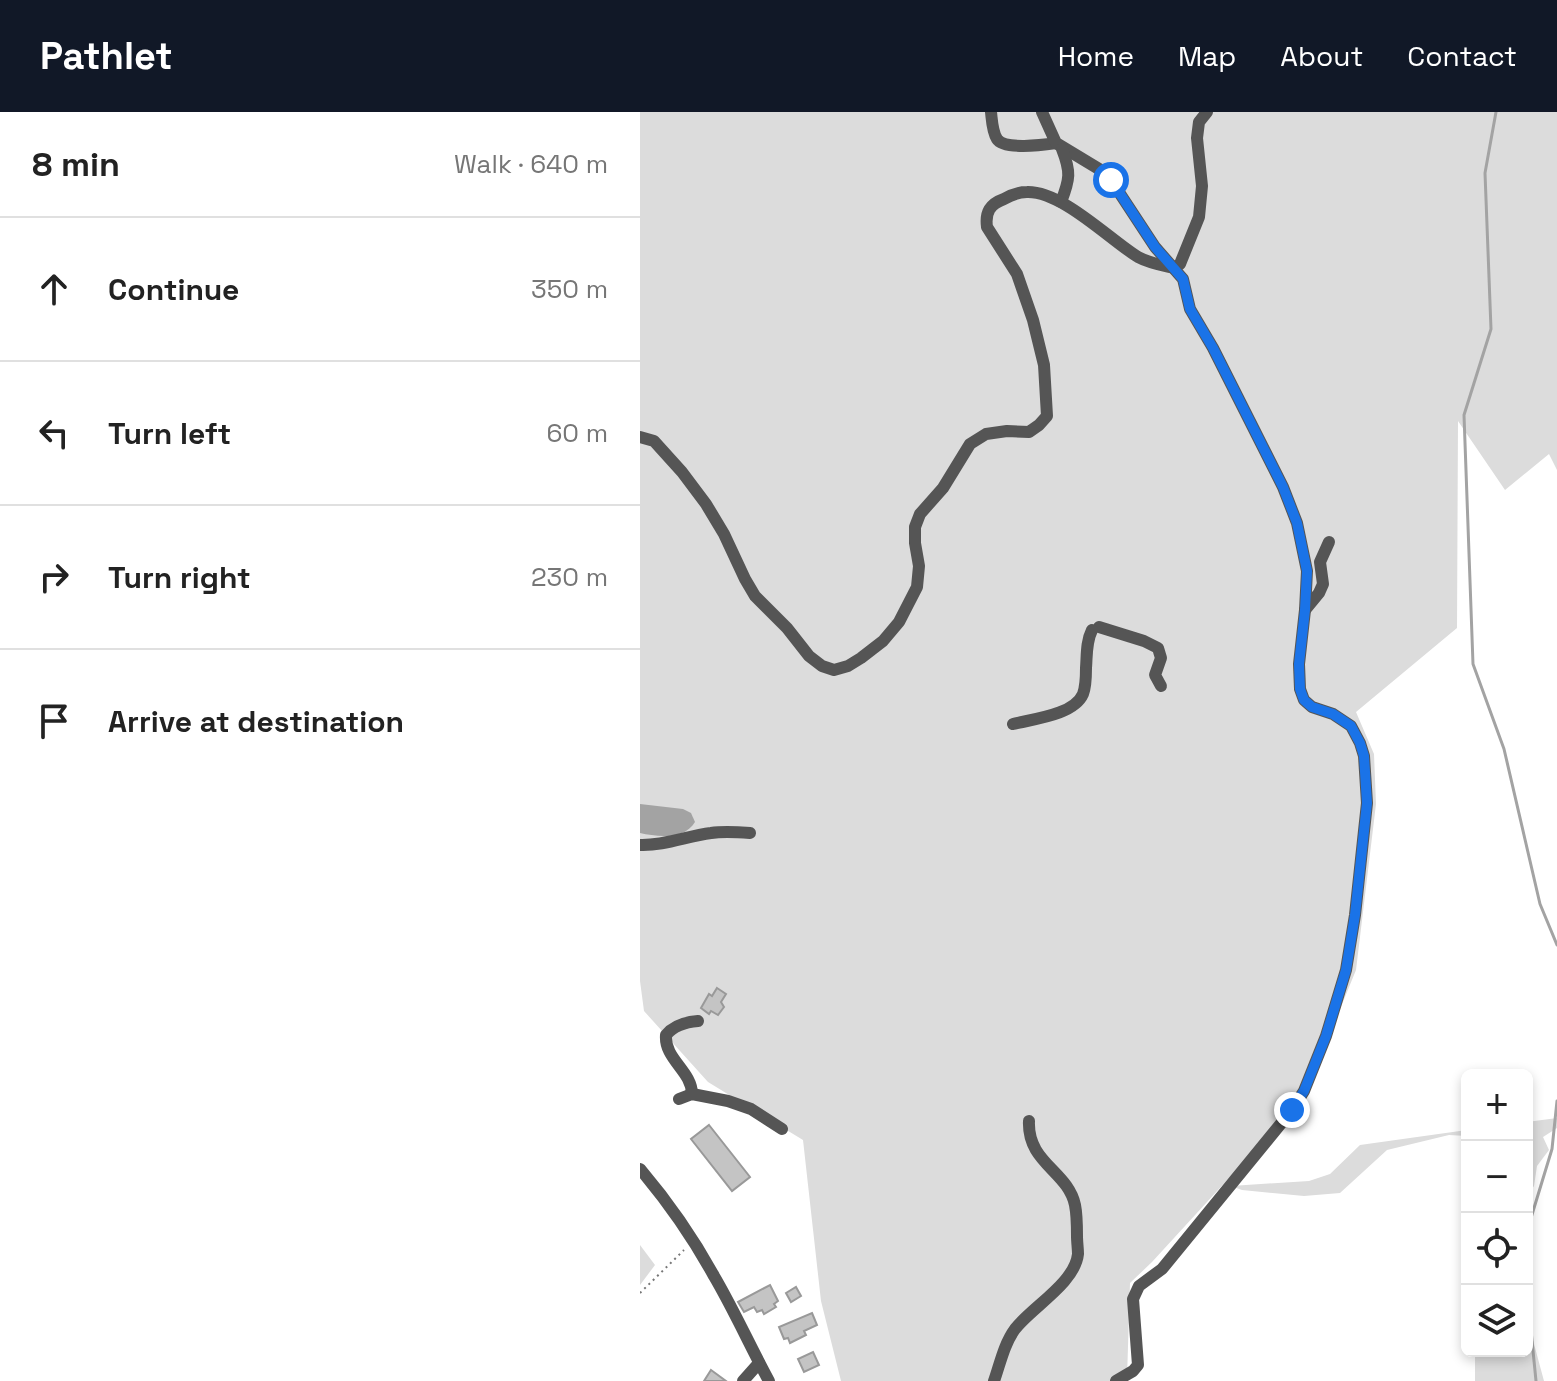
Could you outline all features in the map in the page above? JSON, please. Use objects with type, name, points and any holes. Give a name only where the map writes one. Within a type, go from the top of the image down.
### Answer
[{"type":"street","points":[[991,112],[997,138],[1004,145],[1059,146],[1099,169],[1111,180],[1155,247],[1183,279],[1190,309],[1283,487],[1297,523],[1307,571],[1299,664],[1300,689],[1304,700],[1351,726],[1364,756],[1367,803],[1355,915],[1346,970],[1326,1036],[1304,1091],[1292,1110],[1162,1269],[1139,1286],[1133,1299],[1138,1365],[1116,1381]]},
{"type":"street","points":[[1042,112],[1069,166],[1069,181],[1061,202]]},
{"type":"street","points":[[640,437],[654,441],[682,472],[724,534],[755,596],[809,656],[834,670],[848,666],[883,641],[899,622],[917,587],[919,566],[915,527],[920,514],[943,488],[970,444],[986,434],[1029,432],[1047,416],[1044,365],[1033,320],[1017,274],[987,227],[989,209],[1012,195],[1038,193],[1061,202],[1138,257],[1174,268],[1180,264],[1199,217],[1202,186],[1197,138],[1199,122],[1207,112]]},
{"type":"street","points":[[1305,610],[1323,584],[1320,562],[1329,542]]},
{"type":"street","points":[[1013,724],[1057,713],[1081,699],[1085,686],[1087,646],[1096,628],[1158,648],[1161,658],[1155,675],[1161,686]]},
{"type":"street","points":[[640,845],[708,833],[750,833]]},
{"type":"street","points":[[692,1094],[692,1084],[669,1051],[666,1035],[675,1027],[698,1021]]},
{"type":"street","points":[[679,1099],[692,1094],[714,1098],[751,1109],[782,1129]]},
{"type":"street","points":[[994,1381],[1008,1339],[1017,1326],[1071,1274],[1078,1256],[1076,1207],[1071,1191],[1045,1164],[1032,1143],[1028,1133],[1029,1121]]},
{"type":"street","points":[[640,1169],[673,1209],[693,1241],[769,1381]]},
{"type":"street","points":[[743,1381],[759,1363]]},
{"type":"path","points":[[640,1293],[693,1241]]},
{"type":"shaded area","points":[[640,112],[1557,112],[1557,470],[1549,454],[1505,490],[1458,421],[1457,628],[1356,712],[1374,754],[1376,804],[1356,970],[1303,1100],[1130,1283],[1127,1378],[1123,1381],[841,1381],[821,1301],[803,1140],[708,1082],[644,1011],[640,981]]},
{"type":"shaded area","points":[[640,804],[683,809],[691,813],[695,822],[678,834],[662,836],[640,833]]},
{"type":"shaded area","points":[[1557,1118],[1557,1128],[1543,1137],[1549,1150],[1537,1166],[1533,1187],[1533,1141],[1533,1121]]},
{"type":"shaded area","points":[[1461,1131],[1461,1136],[1449,1135],[1387,1150],[1340,1193],[1304,1196],[1242,1190],[1231,1186],[1309,1181],[1330,1174],[1360,1145]]},
{"type":"shaded area","points":[[640,1245],[655,1265],[640,1285]]},
{"type":"shaded area","points":[[1533,1340],[1544,1381],[1475,1381],[1475,1357],[1533,1357]]},
{"type":"building","points":[[717,988],[726,994],[721,1002],[724,1007],[718,1015],[711,1011],[709,1014],[701,1008],[709,994],[712,996]]},
{"type":"building","points":[[709,1125],[750,1177],[732,1191],[691,1139]]},
{"type":"building","points":[[770,1285],[778,1301],[774,1304],[776,1307],[764,1314],[754,1307],[744,1312],[738,1302]]},
{"type":"building","points":[[796,1287],[801,1296],[791,1302],[786,1293]]},
{"type":"building","points":[[812,1313],[817,1325],[790,1343],[788,1338],[784,1339],[779,1327]]},
{"type":"building","points":[[813,1352],[819,1365],[804,1372],[798,1359]]},
{"type":"building","points":[[711,1370],[726,1381],[704,1381]]},
{"type":"waterway","points":[[1496,112],[1485,173],[1491,329],[1464,415],[1473,664],[1504,749],[1540,904],[1557,945]]},
{"type":"waterway","points":[[1532,1213],[1552,1149],[1557,1101]]},
{"type":"waterway","points":[[1533,1351],[1536,1381]]},
{"type":"route","points":[[1111,180],[1155,247],[1183,279],[1190,309],[1283,487],[1297,523],[1307,571],[1299,664],[1300,689],[1304,700],[1312,707],[1333,714],[1351,726],[1364,756],[1367,803],[1346,970],[1326,1036],[1304,1091],[1292,1110]]}]
